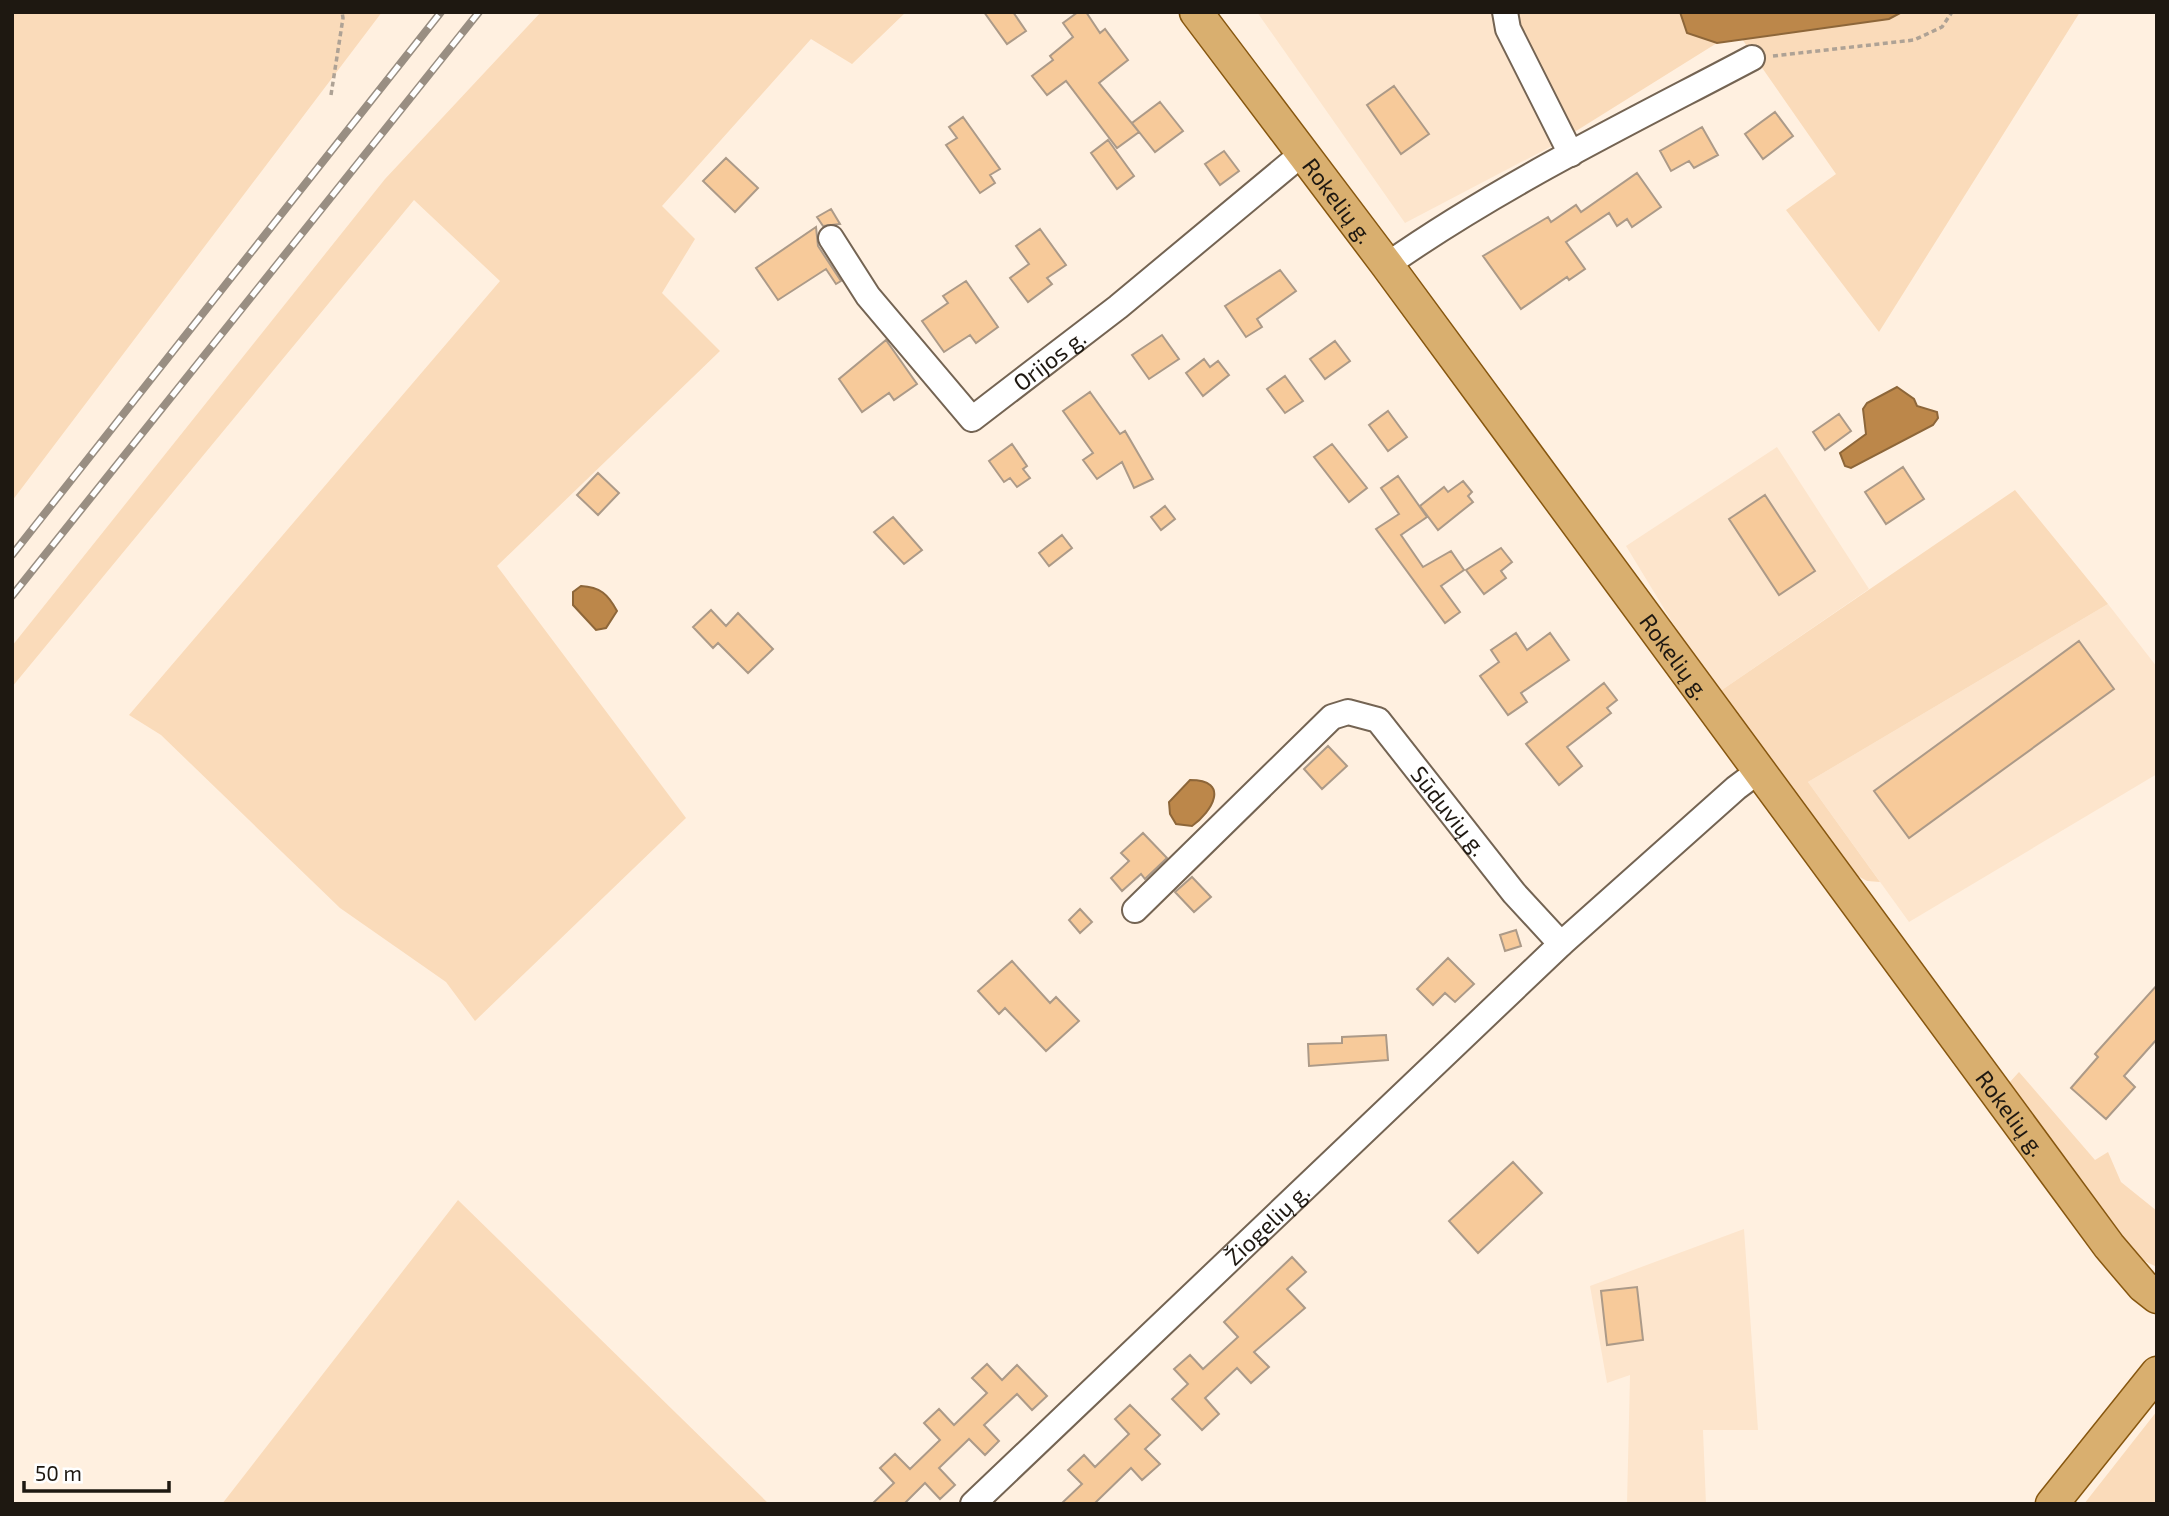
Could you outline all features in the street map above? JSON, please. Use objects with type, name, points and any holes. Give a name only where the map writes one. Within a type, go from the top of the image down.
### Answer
[{"type":"main road","name":"Rokelių g.","points":[[1196,12],[1387,265],[2109,1246],[2143,1286],[2157,1297]]},
{"type":"main road","points":[[2052,1504],[2157,1373]]},
{"type":"street","points":[[1505,12],[1508,29],[1571,154]]},
{"type":"street","points":[[1387,265],[1428,237],[1571,154],[1752,58]]},
{"type":"street","name":"Orijos g.","points":[[831,238],[868,296],[972,419],[1118,307],[1303,153]]},
{"type":"street","name":"Sūduvių g.","points":[[1135,909],[1332,717],[1348,712],[1378,720],[1514,893],[1561,944]]},
{"type":"street","points":[[1561,944],[1736,788],[1759,771]]},
{"type":"street","name":"Žiogelių g.","points":[[973,1504],[1561,944]]},
{"type":"path","points":[[331,95],[344,18],[342,12]]},
{"type":"path","points":[[1752,58],[1914,40],[1942,27],[1952,12]]},
{"type":"shaded area","points":[[12,12],[382,12],[12,501]]},
{"type":"shaded area","points":[[541,12],[906,12],[852,64],[811,39],[662,206],[695,239],[662,293],[720,351],[497,566],[686,818],[475,1021],[446,982],[340,908],[161,735],[129,715],[500,281],[414,200],[12,687],[12,646],[385,179]]},
{"type":"shaded area","points":[[1257,12],[1491,12],[1495,33],[1552,146],[1405,223]]},
{"type":"shaded area","points":[[1491,12],[1680,12],[1687,33],[1717,43],[1552,146],[1495,33]]},
{"type":"shaded area","points":[[1680,12],[1902,12],[1889,19],[1717,43],[1687,33]]},
{"type":"shaded area","points":[[1902,12],[2080,12],[1879,332],[1786,210],[1836,174],[1742,39],[1889,19]]},
{"type":"shaded area","points":[[1897,387],[1914,399],[1917,406],[1937,412],[1938,418],[1933,425],[1851,468],[1845,466],[1840,453],[1866,434],[1863,409],[1867,403]]},
{"type":"shaded area","points":[[1777,447],[1869,589],[1716,694],[1626,546]]},
{"type":"shaded area","points":[[2015,490],[2108,604],[1808,782],[1880,882],[1867,881],[1856,875],[1716,694]]},
{"type":"shaded area","points":[[581,586],[598,590],[614,605],[617,611],[606,628],[596,630],[573,605],[573,592]]},
{"type":"shaded area","points":[[2108,604],[2157,667],[2157,774],[1909,922],[1808,782]]},
{"type":"shaded area","points":[[1190,780],[1203,781],[1210,785],[1214,798],[1206,813],[1192,826],[1176,824],[1170,814],[1169,802]]},
{"type":"shaded area","points":[[2019,1072],[2095,1160],[2108,1152],[2121,1182],[2157,1211],[2157,1267],[2132,1255],[2009,1083]]},
{"type":"shaded area","points":[[458,1200],[769,1504],[222,1504]]},
{"type":"shaded area","points":[[1744,1229],[1758,1430],[1703,1430],[1706,1504],[1627,1504],[1630,1375],[1607,1383],[1590,1286]]},
{"type":"shaded area","points":[[2157,1411],[2157,1504],[2084,1504]]},
{"type":"building","points":[[984,12],[1013,12],[1026,31],[1007,44]]},
{"type":"building","points":[[1078,12],[1086,12],[1100,33],[1105,29],[1128,60],[1099,83],[1139,132],[1117,148],[1066,81],[1047,95],[1032,76],[1053,60],[1050,56],[1073,37],[1063,23]]},
{"type":"building","points":[[1394,86],[1429,134],[1401,154],[1367,105]]},
{"type":"building","points":[[1160,102],[1183,131],[1155,152],[1132,123]]},
{"type":"building","points":[[1775,112],[1793,136],[1763,159],[1745,134]]},
{"type":"building","points":[[963,117],[1000,169],[990,175],[995,183],[980,193],[946,145],[957,138],[949,127]]},
{"type":"building","points":[[1702,127],[1718,155],[1694,168],[1689,161],[1671,171],[1660,151]]},
{"type":"building","points":[[1108,140],[1134,176],[1117,189],[1091,153]]},
{"type":"building","points":[[1224,151],[1239,171],[1220,185],[1205,164]]},
{"type":"building","points":[[726,158],[758,188],[735,212],[703,181]]},
{"type":"building","points":[[1637,173],[1661,207],[1632,227],[1627,219],[1617,226],[1609,213],[1566,242],[1585,269],[1569,280],[1567,277],[1521,309],[1483,256],[1548,217],[1551,222],[1576,205],[1581,212]]},
{"type":"building","points":[[831,209],[840,224],[823,226],[817,217]]},
{"type":"building","points":[[816,227],[818,246],[841,281],[836,284],[826,269],[778,300],[756,268]]},
{"type":"building","points":[[1040,229],[1066,265],[1047,278],[1052,284],[1028,302],[1010,278],[1029,264],[1016,246]]},
{"type":"building","points":[[1280,270],[1296,291],[1257,319],[1262,327],[1246,337],[1225,306]]},
{"type":"building","points":[[966,281],[998,327],[976,343],[970,335],[944,352],[922,321],[948,303],[943,296]]},
{"type":"building","points":[[1162,335],[1179,359],[1149,379],[1132,355]]},
{"type":"building","points":[[886,340],[917,384],[894,400],[889,393],[862,412],[839,379]]},
{"type":"building","points":[[1335,341],[1350,361],[1325,379],[1310,359]]},
{"type":"building","points":[[1204,359],[1210,367],[1218,361],[1229,375],[1203,396],[1186,373]]},
{"type":"building","points":[[1285,376],[1303,401],[1285,413],[1267,389]]},
{"type":"building","points":[[1090,392],[1120,434],[1125,431],[1153,479],[1134,488],[1122,462],[1097,479],[1083,460],[1093,453],[1063,411]]},
{"type":"building","points":[[1388,411],[1407,437],[1388,451],[1369,425]]},
{"type":"building","points":[[1839,414],[1851,431],[1825,450],[1813,432]]},
{"type":"building","points":[[1012,444],[1027,466],[1023,469],[1030,478],[1017,487],[1010,478],[1004,482],[989,461]]},
{"type":"building","points":[[1332,444],[1367,488],[1349,502],[1314,457]]},
{"type":"building","points":[[1903,467],[1924,499],[1886,524],[1865,492]]},
{"type":"building","points":[[598,473],[619,493],[598,515],[577,495]]},
{"type":"building","points":[[1398,476],[1427,517],[1401,535],[1423,567],[1451,551],[1464,570],[1441,586],[1460,612],[1445,623],[1376,529],[1399,514],[1381,488]]},
{"type":"building","points":[[1463,481],[1472,492],[1468,496],[1473,502],[1438,530],[1420,506],[1444,487],[1448,492]]},
{"type":"building","points":[[1765,495],[1815,571],[1779,595],[1729,519]]},
{"type":"building","points":[[1165,506],[1175,519],[1161,530],[1151,517]]},
{"type":"building","points":[[893,517],[922,550],[904,564],[874,532]]},
{"type":"building","points":[[1062,535],[1072,548],[1049,566],[1039,553]]},
{"type":"building","points":[[1501,548],[1512,562],[1501,571],[1506,578],[1484,594],[1466,570]]},
{"type":"building","points":[[711,610],[726,626],[738,613],[773,649],[748,673],[718,643],[713,648],[693,627]]},
{"type":"building","points":[[1516,633],[1527,650],[1550,633],[1569,660],[1521,693],[1527,702],[1508,715],[1480,676],[1499,662],[1491,650]]},
{"type":"building","points":[[2079,641],[2114,689],[1909,838],[1874,791]]},
{"type":"building","points":[[1604,683],[1617,700],[1607,708],[1611,713],[1567,747],[1582,766],[1559,785],[1526,744]]},
{"type":"building","points":[[1328,746],[1347,766],[1322,789],[1304,769]]},
{"type":"building","points":[[1143,833],[1167,858],[1145,879],[1141,874],[1122,891],[1111,878],[1129,861],[1121,853]]},
{"type":"building","points":[[1192,877],[1211,897],[1194,912],[1175,892]]},
{"type":"building","points":[[1080,909],[1092,922],[1080,933],[1069,920]]},
{"type":"building","points":[[1516,930],[1521,946],[1505,951],[1500,935]]},
{"type":"building","points":[[1448,958],[1474,984],[1455,1002],[1445,993],[1433,1005],[1417,989]]},
{"type":"building","points":[[1012,961],[1050,1003],[1056,997],[1079,1021],[1046,1051],[1005,1008],[999,1014],[978,991]]},
{"type":"building","points":[[2157,985],[2157,1039],[2124,1076],[2135,1087],[2106,1119],[2071,1088],[2098,1057],[2095,1054]]},
{"type":"building","points":[[1386,1035],[1388,1060],[1309,1066],[1308,1044],[1342,1043],[1342,1037]]},
{"type":"building","points":[[1513,1162],[1542,1193],[1478,1253],[1449,1221]]},
{"type":"building","points":[[1292,1257],[1306,1272],[1287,1289],[1305,1308],[1254,1352],[1269,1367],[1251,1383],[1237,1368],[1205,1398],[1219,1414],[1202,1430],[1172,1399],[1188,1384],[1174,1369],[1190,1355],[1203,1369],[1238,1337],[1224,1322]]},
{"type":"building","points":[[1637,1287],[1643,1340],[1607,1345],[1601,1291]]},
{"type":"building","points":[[987,1364],[1002,1380],[1017,1365],[1047,1396],[1032,1410],[1017,1394],[984,1425],[999,1441],[985,1455],[969,1439],[939,1468],[955,1485],[940,1499],[925,1483],[904,1504],[872,1504],[894,1483],[880,1468],[895,1454],[910,1469],[940,1440],[924,1423],[939,1409],[954,1425],[987,1393],[972,1378]]},
{"type":"building","points":[[1130,1405],[1160,1435],[1145,1449],[1160,1464],[1142,1480],[1131,1468],[1094,1504],[1061,1504],[1082,1484],[1068,1470],[1084,1455],[1095,1467],[1129,1434],[1115,1419]]},
{"type":"railway","points":[[12,555],[441,12]]},
{"type":"railway","points":[[12,596],[479,12]]}]
